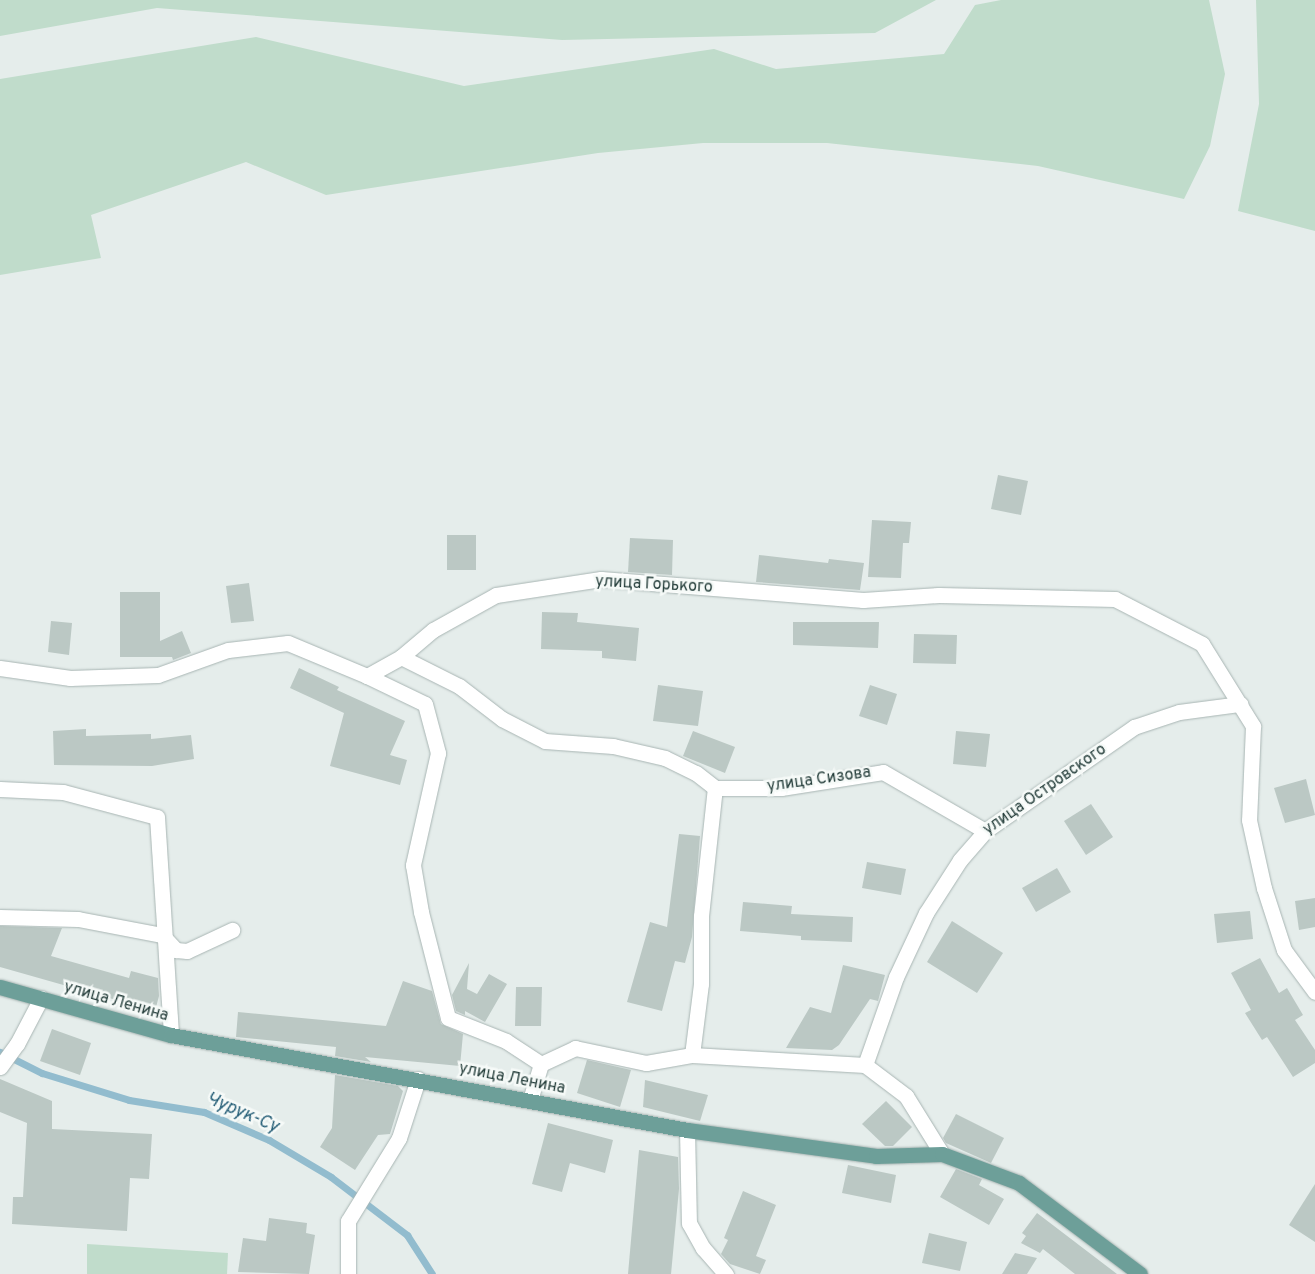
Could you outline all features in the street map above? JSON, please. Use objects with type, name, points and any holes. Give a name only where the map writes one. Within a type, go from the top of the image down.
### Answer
[{"type":"main road","name":"улица Ленина","points":[[0,986],[171,1036],[418,1079],[686,1130],[876,1156],[942,1154],[1019,1183],[1140,1274]]},
{"type":"street","name":"улица Горького","points":[[367,676],[401,657],[433,630],[496,595],[601,579],[863,600],[939,595],[1115,599],[1202,644],[1253,726],[1249,820],[1264,888],[1284,950],[1315,992]]},
{"type":"street","points":[[0,668],[70,678],[158,675],[228,650],[288,644],[367,676],[425,704],[438,753],[413,865],[421,912],[448,1018],[506,1041],[541,1064]]},
{"type":"street","points":[[401,657],[459,686],[502,719],[545,740],[613,746],[665,758],[696,773],[715,788],[701,916],[701,984],[692,1056]]},
{"type":"street","name":"улица Островского","points":[[865,1066],[896,977],[926,913],[960,860],[985,831],[1134,727],[1179,712],[1240,704]]},
{"type":"street","name":"улица Сизова","points":[[715,788],[781,788],[883,772],[985,831]]},
{"type":"street","points":[[0,789],[63,792],[158,817],[162,935],[171,1036]]},
{"type":"street","points":[[0,918],[78,919],[162,935],[176,950],[187,951],[232,930]]},
{"type":"street","points":[[0,1068],[17,1044],[41,998]]},
{"type":"street","points":[[530,1100],[541,1064],[575,1048],[646,1063],[692,1056],[865,1066],[906,1096],[942,1154]]},
{"type":"street","points":[[348,1274],[348,1221],[374,1174],[399,1138],[418,1079]]},
{"type":"street","points":[[686,1130],[689,1223],[703,1248],[726,1274]]},
{"type":"green space","points":[[0,0],[936,0],[875,33],[562,40],[157,8],[0,36]]},
{"type":"green space","points":[[1001,0],[1209,0],[1225,74],[1210,146],[1184,199],[1038,166],[827,143],[703,143],[598,153],[326,195],[246,162],[91,215],[101,258],[0,275],[0,79],[256,37],[464,86],[714,49],[776,69],[944,54],[975,5]]},
{"type":"green space","points":[[1256,0],[1315,0],[1315,231],[1238,211],[1259,104]]},
{"type":"green space","points":[[87,1244],[228,1253],[227,1274],[87,1274]]},
{"type":"building","points":[[998,475],[1028,481],[1021,515],[991,509]]},
{"type":"building","points":[[872,520],[911,522],[909,543],[903,543],[901,578],[868,577]]},
{"type":"building","points":[[447,535],[476,535],[476,570],[447,570]]},
{"type":"building","points":[[630,538],[673,540],[672,575],[628,572]]},
{"type":"building","points":[[759,555],[828,563],[829,559],[864,563],[860,590],[756,582]]},
{"type":"building","points":[[249,583],[254,621],[231,623],[226,586]]},
{"type":"building","points":[[120,592],[160,592],[160,641],[182,631],[191,653],[173,660],[172,657],[120,657]]},
{"type":"building","points":[[542,612],[578,613],[577,622],[639,628],[636,661],[602,658],[602,651],[541,649]]},
{"type":"building","points":[[51,621],[72,623],[69,655],[48,652]]},
{"type":"building","points":[[793,622],[879,622],[878,648],[793,645]]},
{"type":"building","points":[[914,634],[957,635],[956,664],[913,663]]},
{"type":"building","points":[[299,668],[339,687],[337,690],[405,721],[390,755],[407,760],[400,785],[330,766],[344,713],[290,688]]},
{"type":"building","points":[[658,685],[703,691],[698,726],[653,721]]},
{"type":"building","points":[[870,685],[897,694],[887,725],[859,716]]},
{"type":"building","points":[[86,729],[86,736],[151,734],[151,739],[191,735],[194,759],[152,766],[54,765],[53,731]]},
{"type":"building","points":[[693,731],[735,747],[725,773],[683,756]]},
{"type":"building","points":[[956,731],[990,734],[986,767],[953,764]]},
{"type":"building","points":[[1306,779],[1315,815],[1285,823],[1274,788]]},
{"type":"building","points":[[1091,804],[1113,837],[1086,855],[1064,821]]},
{"type":"building","points":[[679,834],[700,836],[692,937],[685,963],[675,961],[662,1011],[627,1002],[650,922],[667,927]]},
{"type":"building","points":[[867,862],[906,869],[901,895],[862,888]]},
{"type":"building","points":[[1057,868],[1071,892],[1036,912],[1022,888]]},
{"type":"building","points":[[1315,898],[1315,927],[1299,930],[1295,901]]},
{"type":"building","points":[[743,902],[792,906],[791,914],[853,917],[852,942],[801,940],[801,936],[740,931]]},
{"type":"building","points":[[1250,911],[1253,939],[1217,943],[1214,914]]},
{"type":"building","points":[[952,921],[1003,953],[977,993],[927,962]]},
{"type":"building","points":[[0,926],[62,928],[51,956],[129,978],[131,971],[158,978],[159,996],[155,1011],[0,967]]},
{"type":"building","points":[[1260,958],[1279,993],[1287,988],[1303,1015],[1295,1020],[1315,1050],[1315,1063],[1293,1077],[1267,1037],[1262,1040],[1245,1013],[1251,1010],[1231,973]]},
{"type":"building","points":[[469,963],[467,989],[477,994],[489,974],[507,984],[485,1022],[465,1011],[465,1015],[456,1011],[452,995]]},
{"type":"building","points":[[843,965],[885,975],[878,1001],[870,999],[839,1045],[832,1050],[786,1048],[810,1007],[831,1013]]},
{"type":"building","points":[[403,981],[432,991],[441,1024],[463,1034],[460,1066],[365,1057],[371,1062],[335,1056],[336,1047],[236,1037],[238,1012],[386,1026]]},
{"type":"building","points":[[516,987],[542,987],[541,1026],[515,1026]]},
{"type":"building","points":[[52,1029],[91,1043],[80,1075],[40,1061]]},
{"type":"building","points":[[587,1060],[631,1070],[620,1107],[577,1093]]},
{"type":"building","points":[[335,1075],[398,1086],[403,1091],[390,1134],[378,1135],[355,1170],[320,1147],[332,1128]]},
{"type":"building","points":[[0,1079],[52,1101],[52,1129],[152,1134],[149,1179],[130,1178],[127,1231],[12,1224],[13,1197],[23,1197],[27,1123],[0,1112]]},
{"type":"building","points":[[645,1080],[708,1095],[700,1121],[643,1107]]},
{"type":"building","points":[[886,1101],[912,1127],[893,1146],[885,1146],[862,1124]]},
{"type":"building","points":[[956,1114],[1004,1138],[991,1163],[946,1143],[943,1138]]},
{"type":"building","points":[[548,1123],[613,1140],[605,1173],[570,1163],[562,1192],[532,1184]]},
{"type":"building","points":[[639,1150],[678,1157],[679,1189],[671,1274],[628,1274]]},
{"type":"building","points":[[848,1165],[896,1175],[891,1203],[842,1193]]},
{"type":"building","points":[[956,1169],[982,1179],[979,1185],[1004,1199],[989,1225],[940,1197]]},
{"type":"building","points":[[1315,1184],[1315,1242],[1289,1225]]},
{"type":"building","points":[[743,1191],[776,1205],[756,1256],[766,1260],[760,1274],[730,1264],[721,1254],[728,1240],[724,1238]]},
{"type":"building","points":[[1037,1213],[1117,1274],[1075,1274],[1043,1249],[1040,1253],[1021,1243],[1026,1236],[1022,1233]]},
{"type":"building","points":[[269,1218],[307,1223],[306,1233],[315,1235],[309,1274],[238,1272],[243,1238],[266,1241]]},
{"type":"building","points":[[929,1233],[967,1242],[960,1271],[922,1263]]},
{"type":"building","points":[[1015,1253],[1037,1258],[1027,1274],[1002,1274]]},
{"type":"waterway","name":"Чурук-Су","points":[[0,1052],[42,1073],[129,1100],[204,1112],[269,1140],[331,1177],[407,1235],[432,1274]]}]
